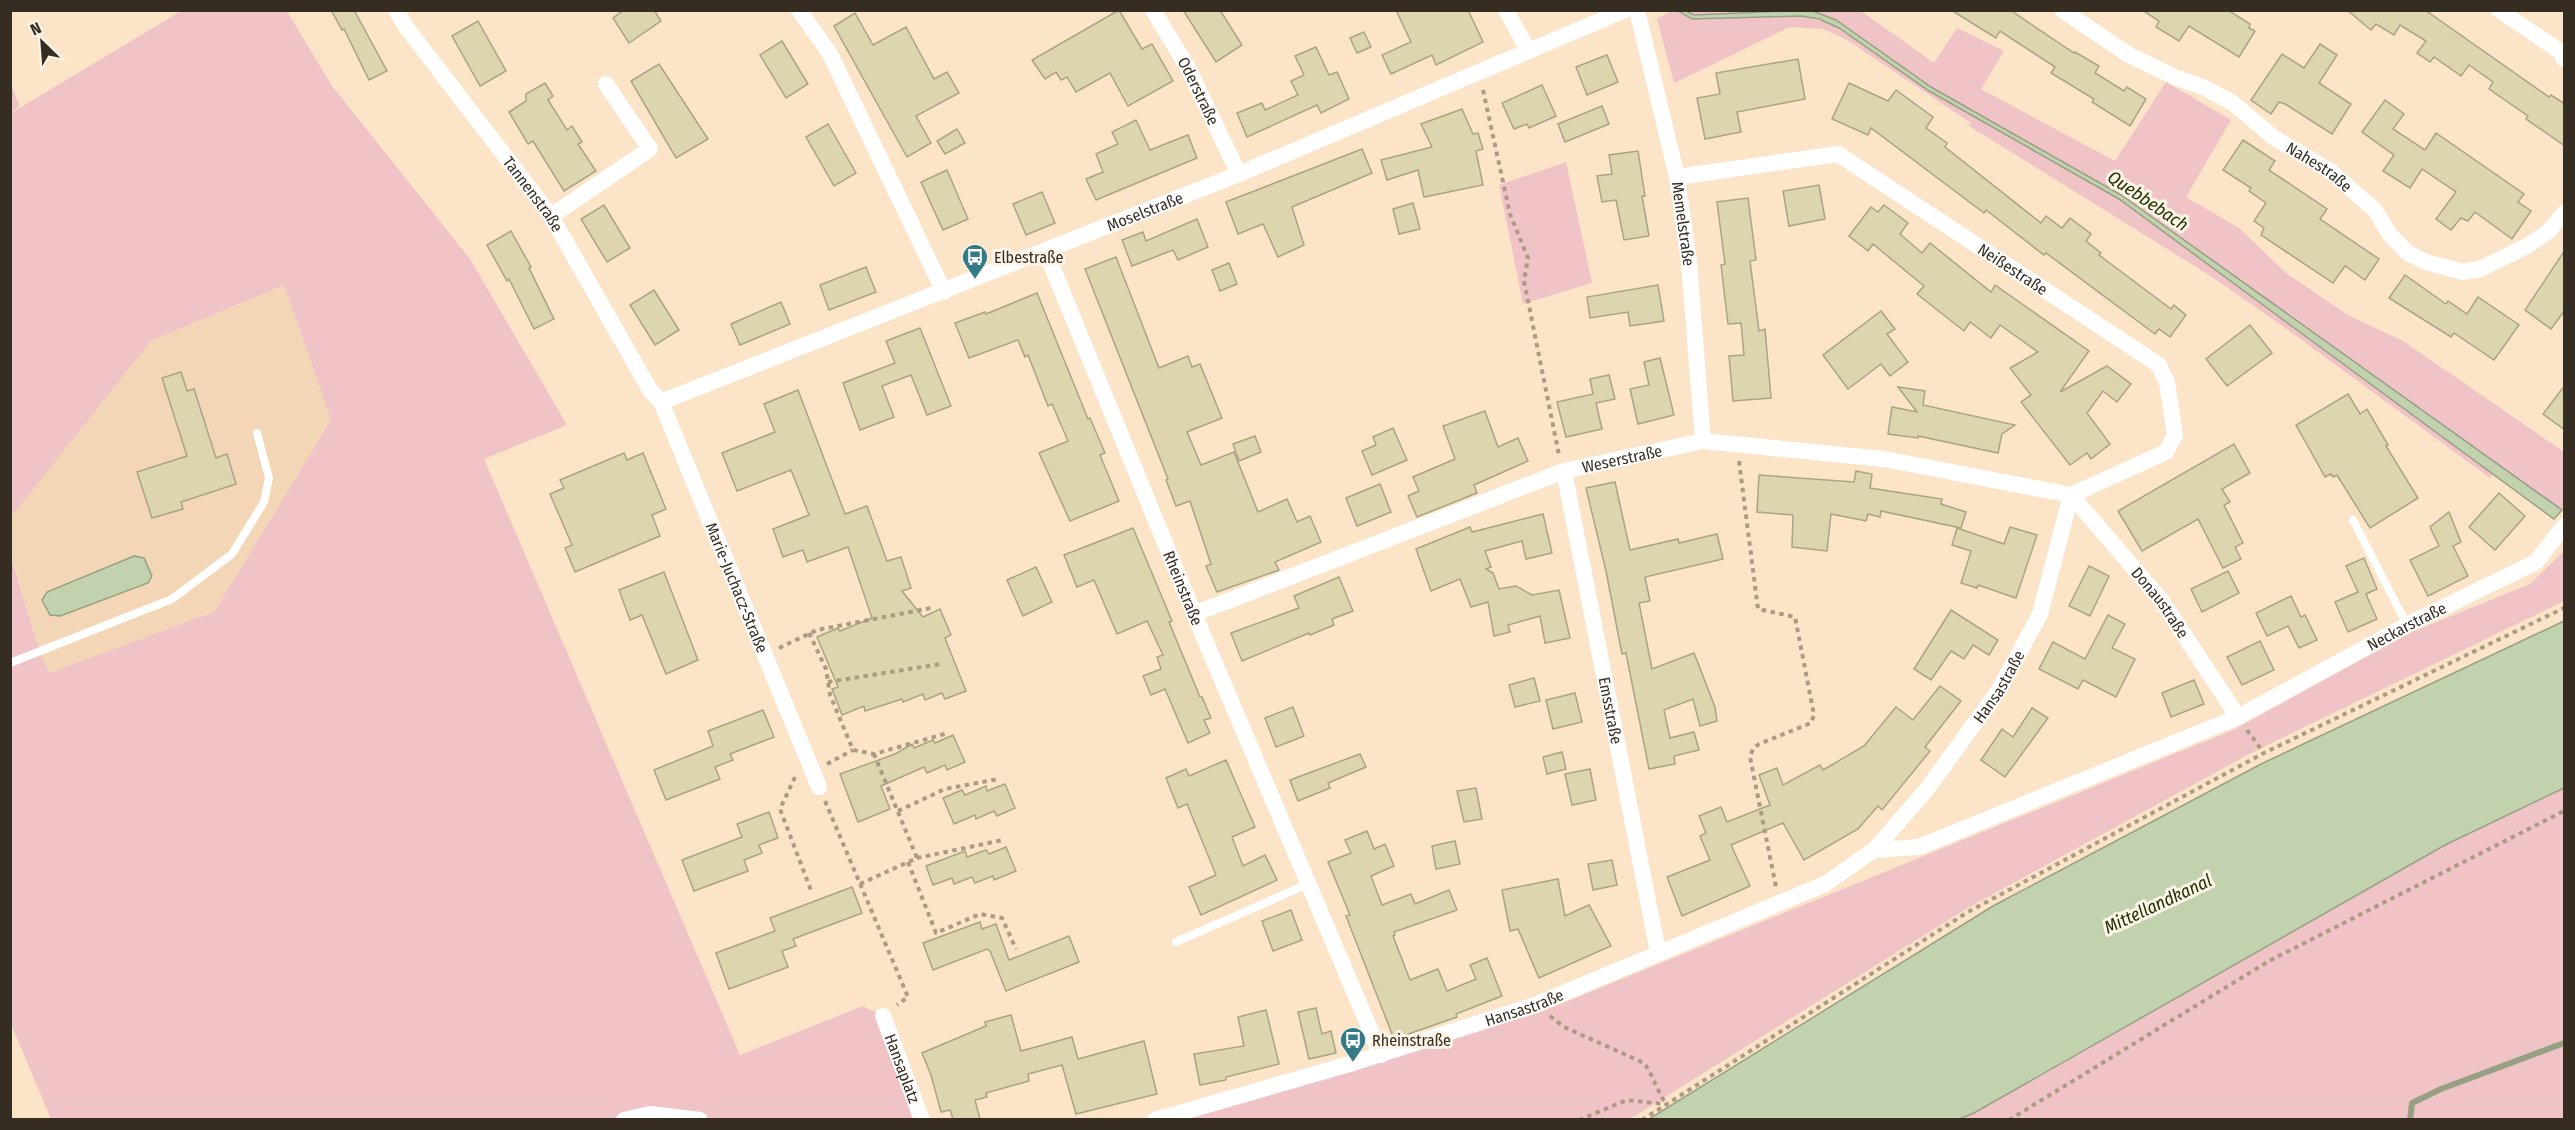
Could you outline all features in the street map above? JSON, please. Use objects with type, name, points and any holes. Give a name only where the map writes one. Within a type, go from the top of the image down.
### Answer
[{"type":"street","name":"Tannenstraße","points":[[396,10],[406,27],[551,216],[655,396]]},
{"type":"street","points":[[798,10],[830,54],[944,292]]},
{"type":"street","name":"Oderstraße","points":[[1153,10],[1188,68],[1239,174]]},
{"type":"street","points":[[1506,10],[1528,50]]},
{"type":"street","name":"Moselstraße","points":[[655,396],[944,292],[1046,252],[1239,174],[1625,10]]},
{"type":"street","name":"Memelstraße","points":[[1637,10],[1677,177],[1689,262],[1703,441]]},
{"type":"street","name":"Nahestraße","points":[[2062,10],[2129,55],[2177,78],[2205,87],[2233,103],[2273,137],[2330,171],[2375,210],[2390,235],[2408,253],[2426,262],[2463,272],[2480,269],[2527,246],[2548,231],[2565,213]]},
{"type":"street","points":[[2499,10],[2561,52],[2565,59]]},
{"type":"street","points":[[551,216],[650,149],[606,84]]},
{"type":"street","name":"Neißestraße","points":[[1677,177],[1838,154],[2159,365],[2167,383],[2175,435],[2166,452],[2072,495]]},
{"type":"street","name":"Rheinstraße","points":[[1046,252],[1194,614],[1381,1054]]},
{"type":"street","name":"Marie-Juchacz-Straße","points":[[655,396],[819,787]]},
{"type":"street","name":"Weserstraße","points":[[1194,614],[1564,471],[1703,441],[1884,459],[2072,495]]},
{"type":"street","name":"Emsstraße","points":[[1564,471],[1658,952]]},
{"type":"street","name":"Donaustraße","points":[[2072,495],[2162,601],[2238,717]]},
{"type":"street","name":"Hansastraße","points":[[1155,1119],[1381,1054],[1535,1005],[1825,884],[1874,850],[1927,789],[1998,690],[2040,614],[2072,495]]},
{"type":"street","name":"Neckarstraße","points":[[2238,717],[2407,625],[2536,562],[2565,526]]},
{"type":"street","points":[[1874,850],[1919,847],[2238,717]]},
{"type":"street","name":"Hansaplatz","points":[[883,1016],[922,1119]]},
{"type":"street","points":[[624,1119],[650,1114],[700,1119]]},
{"type":"lane","points":[[10,663],[172,599],[232,554],[264,502],[269,478],[257,433]]},
{"type":"lane","points":[[2352,520],[2407,625]]},
{"type":"lane","points":[[1176,942],[1290,894],[1308,884]]},
{"type":"path","points":[[1478,72],[1510,214],[1528,258],[1524,281],[1557,450],[1564,471]]},
{"type":"path","points":[[1737,444],[1758,609],[1795,617],[1814,715],[1811,723],[1759,744],[1753,749],[1750,757],[1779,903]]},
{"type":"path","points":[[765,654],[817,630],[931,608]]},
{"type":"path","points":[[1642,1119],[1968,912],[2264,753],[2565,608]]},
{"type":"path","points":[[809,633],[826,669],[830,695],[853,750]]},
{"type":"path","points":[[828,682],[941,664]]},
{"type":"path","points":[[2238,717],[2264,753]]},
{"type":"path","points":[[813,771],[853,750],[874,754],[948,734]]},
{"type":"path","points":[[874,754],[917,858]]},
{"type":"path","points":[[806,755],[780,809],[812,893]]},
{"type":"path","points":[[898,811],[945,789],[998,779]]},
{"type":"path","points":[[819,787],[908,997],[883,1016]]},
{"type":"path","points":[[2009,1119],[2269,961],[2565,811]]},
{"type":"path","points":[[860,884],[917,858],[1003,840]]},
{"type":"path","points":[[908,862],[936,933],[980,914],[1002,918],[1016,949]]},
{"type":"path","points":[[1535,1005],[1564,1027],[1644,1063],[1650,1071],[1655,1089],[1666,1104]]},
{"type":"path","points":[[1579,1119],[1627,1100],[1666,1104]]},
{"type":"shaded area","points":[[1678,10],[1683,15],[1701,19],[1801,16],[1832,24],[1929,91],[2119,199],[2493,474],[2490,478],[2209,275],[1969,126],[1971,123],[1847,40],[1823,29],[1790,27],[1674,83],[1657,19]]},
{"type":"shaded area","points":[[181,11],[287,11],[332,86],[470,259],[567,425],[484,459],[740,1055],[863,1006],[883,1016],[922,1119],[51,1119],[11,1024],[10,553],[40,652],[49,673],[214,612],[331,420],[284,285],[151,341],[11,517],[11,113]]},
{"type":"shaded area","points":[[1686,11],[1784,11],[1694,15]]},
{"type":"shaded area","points":[[1810,11],[1861,11],[1934,63],[1957,28],[2004,51],[1981,89],[2115,161],[2166,82],[2231,120],[2186,197],[2239,228],[2286,273],[2348,315],[2403,341],[2564,452],[2564,506],[2562,510],[2121,195],[1931,87],[1844,25]]},
{"type":"shaded area","points":[[10,83],[20,106],[11,112],[10,112]]},
{"type":"shaded area","points":[[1566,162],[1592,283],[1523,304],[1499,185]]},
{"type":"shaded area","points":[[284,285],[331,420],[214,612],[49,674],[40,652],[11,553],[10,517],[151,341]]},
{"type":"shaded area","points":[[2564,551],[2564,601],[2251,753],[1966,909],[1630,1119],[1154,1120],[1381,1055],[1536,1014],[2233,730],[2412,632],[2530,584]]},
{"type":"shaded area","points":[[2564,788],[2564,1119],[1957,1120],[1974,1113],[2445,845]]},
{"type":"water","points":[[1810,10],[1836,20],[1931,87],[2121,195],[2562,510],[2554,519],[2119,199],[1929,91],[1839,28],[1819,19],[1801,16],[1692,19],[1678,11],[1686,11],[1694,15]]},
{"type":"water","points":[[134,556],[144,558],[152,576],[148,583],[60,616],[50,615],[42,600],[47,592]]},
{"type":"water","name":"Mittellandkanal","points":[[2564,621],[2564,788],[2445,845],[1974,1113],[1957,1120],[1649,1119],[1993,906],[2261,764]]},
{"type":"building","points":[[331,10],[354,10],[387,71],[369,80],[344,29],[342,30]]},
{"type":"building","points":[[624,10],[654,10],[661,21],[629,43],[613,18]]},
{"type":"building","points":[[1119,10],[1142,49],[1152,44],[1173,81],[1128,106],[1110,73],[1076,92],[1067,77],[1061,80],[1056,72],[1045,79],[1032,60]]},
{"type":"building","points":[[1183,10],[1220,10],[1242,45],[1216,62]]},
{"type":"building","points":[[1396,10],[1468,10],[1483,42],[1436,65],[1432,55],[1391,74],[1382,55],[1411,42]]},
{"type":"building","points":[[1951,10],[2010,10],[2074,53],[2099,66],[2095,73],[2124,91],[2127,87],[2146,99],[2130,126],[2092,102],[2094,99],[2051,73],[2055,67],[2000,31],[1996,38]]},
{"type":"building","points":[[2142,10],[2228,10],[2250,24],[2249,28],[2255,31],[2239,57],[2189,26],[2179,41],[2156,27],[2159,21]]},
{"type":"building","points":[[2347,10],[2425,10],[2549,97],[2551,95],[2565,104],[2565,146],[2526,119],[2528,116],[2489,89],[2493,82],[2469,65],[2461,76],[2434,57],[2430,62],[2417,53],[2426,41],[2400,25],[2394,35],[2376,24],[2371,30]]},
{"type":"building","points":[[855,13],[873,45],[906,27],[934,79],[947,72],[959,93],[916,116],[931,143],[907,157],[834,26]]},
{"type":"building","points":[[478,21],[506,71],[480,86],[452,36]]},
{"type":"building","points":[[1364,32],[1371,47],[1357,53],[1350,38]]},
{"type":"building","points":[[782,41],[808,84],[786,98],[760,55]]},
{"type":"building","points":[[2320,44],[2337,55],[2319,83],[2351,104],[2332,134],[2285,104],[2279,102],[2271,114],[2251,100],[2282,54],[2304,68]]},
{"type":"building","points":[[1316,47],[1329,75],[1337,72],[1349,99],[1321,113],[1317,105],[1247,137],[1237,113],[1262,103],[1265,110],[1298,95],[1291,81],[1304,75],[1295,56]]},
{"type":"building","points":[[1607,55],[1618,82],[1587,95],[1576,67]]},
{"type":"building","points":[[1798,59],[1805,99],[1737,112],[1741,132],[1705,139],[1697,98],[1720,94],[1716,73]]},
{"type":"building","points":[[659,64],[708,139],[676,158],[631,81]]},
{"type":"building","points":[[545,83],[553,96],[548,100],[567,130],[572,126],[582,142],[578,144],[596,171],[564,191],[533,141],[528,144],[509,112],[526,101],[526,94]]},
{"type":"building","points":[[1849,83],[1888,101],[1896,90],[1933,117],[1926,128],[1947,143],[1945,147],[2041,223],[2046,216],[2062,228],[2070,218],[2091,234],[2086,241],[2101,253],[2099,255],[2171,309],[2174,305],[2186,315],[2170,337],[2159,329],[2155,334],[2046,253],[2044,255],[1986,210],[1984,213],[1871,128],[1868,135],[1832,119]]},
{"type":"building","points":[[1542,85],[1556,116],[1529,128],[1527,124],[1514,129],[1502,103]]},
{"type":"building","points":[[2385,100],[2404,114],[2393,129],[2425,150],[2436,133],[2524,194],[2518,202],[2531,211],[2512,239],[2475,212],[2468,221],[2461,218],[2451,230],[2436,219],[2456,192],[2422,169],[2410,188],[2383,171],[2394,155],[2362,132]]},
{"type":"building","points":[[1602,106],[1609,124],[1565,142],[1558,124]]},
{"type":"building","points":[[1462,109],[1473,134],[1478,133],[1483,149],[1476,151],[1483,185],[1424,197],[1418,170],[1387,180],[1381,160],[1432,147],[1421,124]]},
{"type":"building","points":[[1136,120],[1150,150],[1188,135],[1197,158],[1096,200],[1086,179],[1103,172],[1096,154],[1118,144],[1112,132]]},
{"type":"building","points":[[828,124],[856,173],[834,186],[806,137]]},
{"type":"building","points":[[957,129],[965,143],[945,154],[937,141]]},
{"type":"building","points":[[2243,140],[2275,161],[2269,170],[2327,209],[2320,219],[2379,259],[2365,280],[2345,266],[2333,283],[2261,235],[2264,228],[2254,221],[2266,203],[2249,191],[2251,188],[2223,170]]},
{"type":"building","points":[[1362,149],[1372,173],[1292,207],[1304,245],[1278,257],[1263,224],[1238,234],[1226,202]]},
{"type":"building","points":[[1638,151],[1645,196],[1642,196],[1649,236],[1624,240],[1616,200],[1602,202],[1597,176],[1612,174],[1609,155]]},
{"type":"building","points":[[947,170],[968,219],[943,230],[921,182]]},
{"type":"building","points":[[1819,185],[1825,219],[1789,226],[1783,191]]},
{"type":"building","points":[[1042,192],[1055,223],[1026,235],[1013,204]]},
{"type":"building","points":[[1748,198],[1756,260],[1750,261],[1759,331],[1765,329],[1771,398],[1733,401],[1729,356],[1744,355],[1741,323],[1728,324],[1721,265],[1725,264],[1717,202]]},
{"type":"building","points":[[1413,203],[1420,229],[1399,234],[1393,209]]},
{"type":"building","points":[[604,205],[630,248],[607,262],[581,219]]},
{"type":"building","points":[[1884,205],[1908,223],[1900,234],[1922,253],[1930,243],[1991,292],[1995,285],[2089,351],[2060,392],[2107,366],[2131,384],[2117,402],[2103,391],[2087,413],[2110,444],[2091,459],[2087,453],[2070,465],[2021,402],[2031,395],[2010,368],[2038,352],[2000,325],[1991,338],[1970,322],[1964,331],[1917,294],[1924,286],[1873,244],[1868,251],[1849,236],[1871,207],[1878,212]]},
{"type":"building","points":[[1197,219],[1208,247],[1178,260],[1173,250],[1132,266],[1122,240],[1143,232],[1146,241]]},
{"type":"building","points":[[511,231],[531,267],[529,268],[554,319],[534,329],[509,279],[507,281],[487,245]]},
{"type":"building","points":[[2565,250],[2565,310],[2551,329],[2525,310]]},
{"type":"building","points":[[1116,257],[1159,368],[1188,356],[1192,367],[1200,364],[1222,418],[1187,432],[1201,465],[1234,452],[1258,512],[1287,499],[1297,522],[1310,516],[1321,542],[1275,562],[1279,570],[1217,592],[1206,566],[1211,564],[1190,501],[1176,506],[1166,480],[1168,479],[1085,269]]},
{"type":"building","points":[[1229,263],[1237,284],[1220,291],[1212,270]]},
{"type":"building","points":[[866,267],[876,292],[829,310],[820,285]]},
{"type":"building","points":[[2405,275],[2446,304],[2448,301],[2467,314],[2478,297],[2519,325],[2494,360],[2454,333],[2451,337],[2389,298]]},
{"type":"building","points":[[1658,285],[1664,321],[1630,326],[1628,312],[1590,318],[1587,297]]},
{"type":"building","points":[[654,290],[679,330],[655,345],[630,305]]},
{"type":"building","points":[[1037,293],[1088,419],[1090,418],[1105,453],[1100,455],[1119,501],[1070,521],[1039,453],[1068,441],[1052,404],[1048,406],[1028,355],[1025,357],[1018,340],[969,358],[955,323],[985,312],[986,314]]},
{"type":"building","points":[[781,302],[790,324],[740,345],[731,324]]},
{"type":"building","points":[[1881,311],[1895,329],[1887,334],[1908,362],[1890,376],[1881,364],[1848,389],[1823,355]]},
{"type":"building","points":[[2250,325],[2272,353],[2227,386],[2206,359]]},
{"type":"building","points":[[920,328],[951,406],[927,415],[911,375],[882,386],[894,417],[860,430],[843,383],[895,363],[886,341]]},
{"type":"building","points":[[1660,358],[1674,415],[1638,424],[1630,389],[1649,385],[1644,362]]},
{"type":"building","points":[[181,372],[187,391],[194,389],[216,458],[227,454],[236,484],[181,502],[183,509],[152,518],[137,472],[187,456],[162,378]]},
{"type":"building","points":[[1609,375],[1615,399],[1596,403],[1602,429],[1566,437],[1557,402],[1593,394],[1590,379]]},
{"type":"building","points":[[2565,385],[2565,430],[2543,414]]},
{"type":"building","points":[[1898,387],[1925,391],[1923,405],[2015,425],[2002,434],[1998,453],[1918,436],[1918,438],[1888,434],[1892,407],[1917,412]]},
{"type":"building","points":[[798,390],[845,514],[867,506],[887,561],[901,557],[911,588],[902,591],[923,617],[940,609],[951,635],[945,638],[966,691],[945,699],[942,693],[925,700],[923,694],[903,702],[902,699],[865,711],[864,706],[842,715],[832,689],[838,687],[817,637],[838,628],[840,631],[872,618],[848,547],[807,562],[803,550],[783,557],[773,529],[809,515],[791,470],[737,491],[722,453],[775,432],[764,404]]},
{"type":"building","points":[[2348,394],[2360,414],[2367,409],[2388,445],[2386,446],[2418,498],[2370,528],[2337,475],[2333,477],[2331,474],[2325,477],[2296,425]]},
{"type":"building","points":[[1485,411],[1498,447],[1518,438],[1528,461],[1474,485],[1477,493],[1417,517],[1408,496],[1419,491],[1413,477],[1455,459],[1443,426]]},
{"type":"building","points":[[1393,428],[1407,460],[1372,475],[1362,451],[1376,445],[1373,437]]},
{"type":"building","points":[[1255,436],[1261,452],[1239,461],[1233,444]]},
{"type":"building","points":[[2234,444],[2250,473],[2222,489],[2230,502],[2224,505],[2243,543],[2235,547],[2241,559],[2223,568],[2198,519],[2142,551],[2118,511]]},
{"type":"building","points":[[624,453],[627,460],[643,453],[666,509],[652,515],[660,536],[575,572],[565,548],[572,545],[550,494],[564,488],[560,480]]},
{"type":"building","points":[[1856,471],[1872,474],[1870,488],[1942,499],[1941,504],[1966,512],[1961,528],[1881,511],[1880,517],[1868,514],[1866,521],[1831,514],[1827,551],[1792,547],[1793,515],[1757,512],[1759,475],[1854,482]]},
{"type":"building","points":[[1615,482],[1630,550],[1678,539],[1679,543],[1717,534],[1723,559],[1645,577],[1650,601],[1639,603],[1652,669],[1694,653],[1715,707],[1717,721],[1700,726],[1693,699],[1664,710],[1670,738],[1694,732],[1699,750],[1674,756],[1675,764],[1649,769],[1626,653],[1622,654],[1606,571],[1586,488]]},
{"type":"building","points":[[1380,484],[1391,512],[1357,526],[1346,498]]},
{"type":"building","points":[[2499,493],[2525,516],[2495,550],[2469,527]]},
{"type":"building","points":[[2449,512],[2461,542],[2453,546],[2468,576],[2428,596],[2410,560],[2439,546],[2430,527]]},
{"type":"building","points":[[1543,514],[1552,553],[1526,559],[1522,541],[1485,551],[1491,567],[1486,569],[1493,573],[1499,589],[1516,586],[1532,595],[1559,590],[1570,638],[1545,643],[1540,616],[1508,625],[1510,632],[1494,636],[1488,602],[1471,607],[1460,579],[1431,591],[1416,549],[1470,527],[1472,532]]},
{"type":"building","points":[[2010,527],[2037,535],[2016,598],[1978,585],[1977,588],[1961,583],[1971,551],[1952,545],[1957,528],[2004,544]]},
{"type":"building","points":[[1133,528],[1172,621],[1169,622],[1211,718],[1204,720],[1210,733],[1188,743],[1165,689],[1151,695],[1143,676],[1161,669],[1157,657],[1163,655],[1147,621],[1117,634],[1094,580],[1077,587],[1064,555]]},
{"type":"building","points":[[2364,558],[2377,589],[2366,594],[2377,619],[2348,632],[2335,602],[2358,592],[2346,566]]},
{"type":"building","points":[[2089,566],[2109,576],[2090,616],[2069,606]]},
{"type":"building","points":[[1036,567],[1052,602],[1023,616],[1007,580]]},
{"type":"building","points":[[2228,571],[2239,593],[2202,612],[2191,589]]},
{"type":"building","points":[[664,572],[698,660],[666,674],[642,615],[630,620],[619,590]]},
{"type":"building","points":[[1339,577],[1353,611],[1332,619],[1334,625],[1242,661],[1231,633],[1299,608],[1294,596]]},
{"type":"building","points":[[2291,596],[2301,617],[2305,615],[2317,640],[2299,648],[2288,626],[2267,636],[2256,613]]},
{"type":"building","points":[[1951,610],[1998,640],[1989,655],[1973,645],[1964,659],[1951,651],[1931,680],[1914,669]]},
{"type":"building","points":[[2108,615],[2125,624],[2112,648],[2135,659],[2116,697],[2083,680],[2078,689],[2039,669],[2053,642],[2085,659]]},
{"type":"building","points":[[2260,641],[2274,670],[2242,685],[2227,657]]},
{"type":"building","points":[[1534,678],[1540,701],[1515,707],[1509,685]]},
{"type":"building","points":[[2194,680],[2204,704],[2171,717],[2162,693]]},
{"type":"building","points":[[1940,686],[1961,701],[1925,747],[1930,751],[1882,810],[1878,806],[1858,829],[1804,860],[1783,823],[1731,845],[1750,886],[1682,916],[1667,877],[1710,860],[1700,836],[1706,833],[1699,816],[1721,807],[1727,822],[1770,805],[1759,775],[1777,768],[1783,785],[1820,765],[1823,770],[1864,746],[1896,707],[1913,720]]},
{"type":"building","points":[[1575,693],[1582,722],[1553,729],[1546,700]]},
{"type":"building","points":[[1293,707],[1304,736],[1276,747],[1265,718]]},
{"type":"building","points":[[2032,708],[2048,718],[2005,777],[1981,760],[2002,729],[2013,737]]},
{"type":"building","points":[[763,710],[774,737],[730,754],[733,760],[715,767],[720,779],[666,800],[654,770],[713,746],[708,731]]},
{"type":"building","points":[[953,735],[965,762],[947,770],[945,765],[927,773],[924,767],[881,786],[890,809],[858,822],[840,774],[895,754],[912,744],[914,748],[933,740],[935,743]]},
{"type":"building","points":[[1562,752],[1566,769],[1547,774],[1543,757]]},
{"type":"building","points":[[1360,754],[1366,767],[1328,783],[1330,788],[1298,801],[1290,780]]},
{"type":"building","points":[[1226,760],[1255,827],[1232,837],[1243,866],[1265,855],[1277,880],[1201,915],[1189,887],[1216,875],[1187,804],[1178,808],[1166,778],[1186,769],[1189,776]]},
{"type":"building","points":[[1590,769],[1596,800],[1572,805],[1565,774]]},
{"type":"building","points":[[1005,784],[1015,808],[997,816],[994,811],[976,819],[975,815],[954,824],[943,798],[962,790],[965,795],[986,786],[987,791]]},
{"type":"building","points":[[1476,788],[1482,819],[1464,822],[1457,791]]},
{"type":"building","points":[[769,812],[778,838],[759,845],[762,853],[744,860],[748,871],[694,891],[682,860],[742,837],[737,824]]},
{"type":"building","points":[[1367,831],[1374,849],[1385,844],[1394,866],[1371,876],[1382,905],[1411,894],[1415,904],[1449,890],[1457,910],[1394,932],[1393,936],[1410,980],[1438,969],[1447,991],[1476,979],[1470,965],[1487,958],[1502,996],[1456,1014],[1457,1017],[1394,1039],[1346,916],[1350,915],[1328,862],[1351,853],[1345,840]]},
{"type":"building","points":[[1455,841],[1460,864],[1436,869],[1432,846]]},
{"type":"building","points":[[1006,847],[1016,871],[994,880],[993,876],[975,883],[972,877],[954,884],[952,878],[933,885],[926,866],[965,851],[967,857],[986,850],[989,854]]},
{"type":"building","points":[[1612,860],[1617,885],[1593,890],[1588,864]]},
{"type":"building","points":[[1558,879],[1565,916],[1589,905],[1611,946],[1539,978],[1518,929],[1510,931],[1502,890]]},
{"type":"building","points":[[852,887],[862,913],[793,939],[796,946],[782,951],[788,967],[729,989],[716,953],[775,931],[770,918]]},
{"type":"building","points":[[1291,910],[1302,940],[1273,951],[1262,921]]},
{"type":"building","points":[[980,922],[982,929],[996,924],[1009,960],[1069,936],[1079,962],[1006,991],[990,951],[987,949],[933,970],[923,943]]},
{"type":"building","points":[[1316,1008],[1322,1034],[1331,1031],[1336,1053],[1309,1059],[1298,1012]]},
{"type":"building","points":[[1266,1010],[1279,1064],[1226,1077],[1226,1080],[1200,1085],[1194,1054],[1244,1046],[1238,1017]]},
{"type":"building","points":[[1011,1015],[1021,1051],[1072,1037],[1078,1059],[1144,1041],[1157,1094],[1076,1114],[1062,1065],[1028,1074],[1029,1081],[986,1093],[987,1097],[975,1100],[980,1119],[953,1119],[950,1110],[941,1112],[931,1075],[922,1053],[986,1026],[985,1022]]},
{"type":"waterway","points":[[2410,1120],[2412,1103],[2441,1089],[2564,1043]]},
{"type":"place","name":"Elbestraße","points":[[975,280]]},
{"type":"place","name":"Rheinstraße","points":[[1353,1063]]},
{"type":"water label","name":"Quebbebach","points":[[2148,201]]}]
